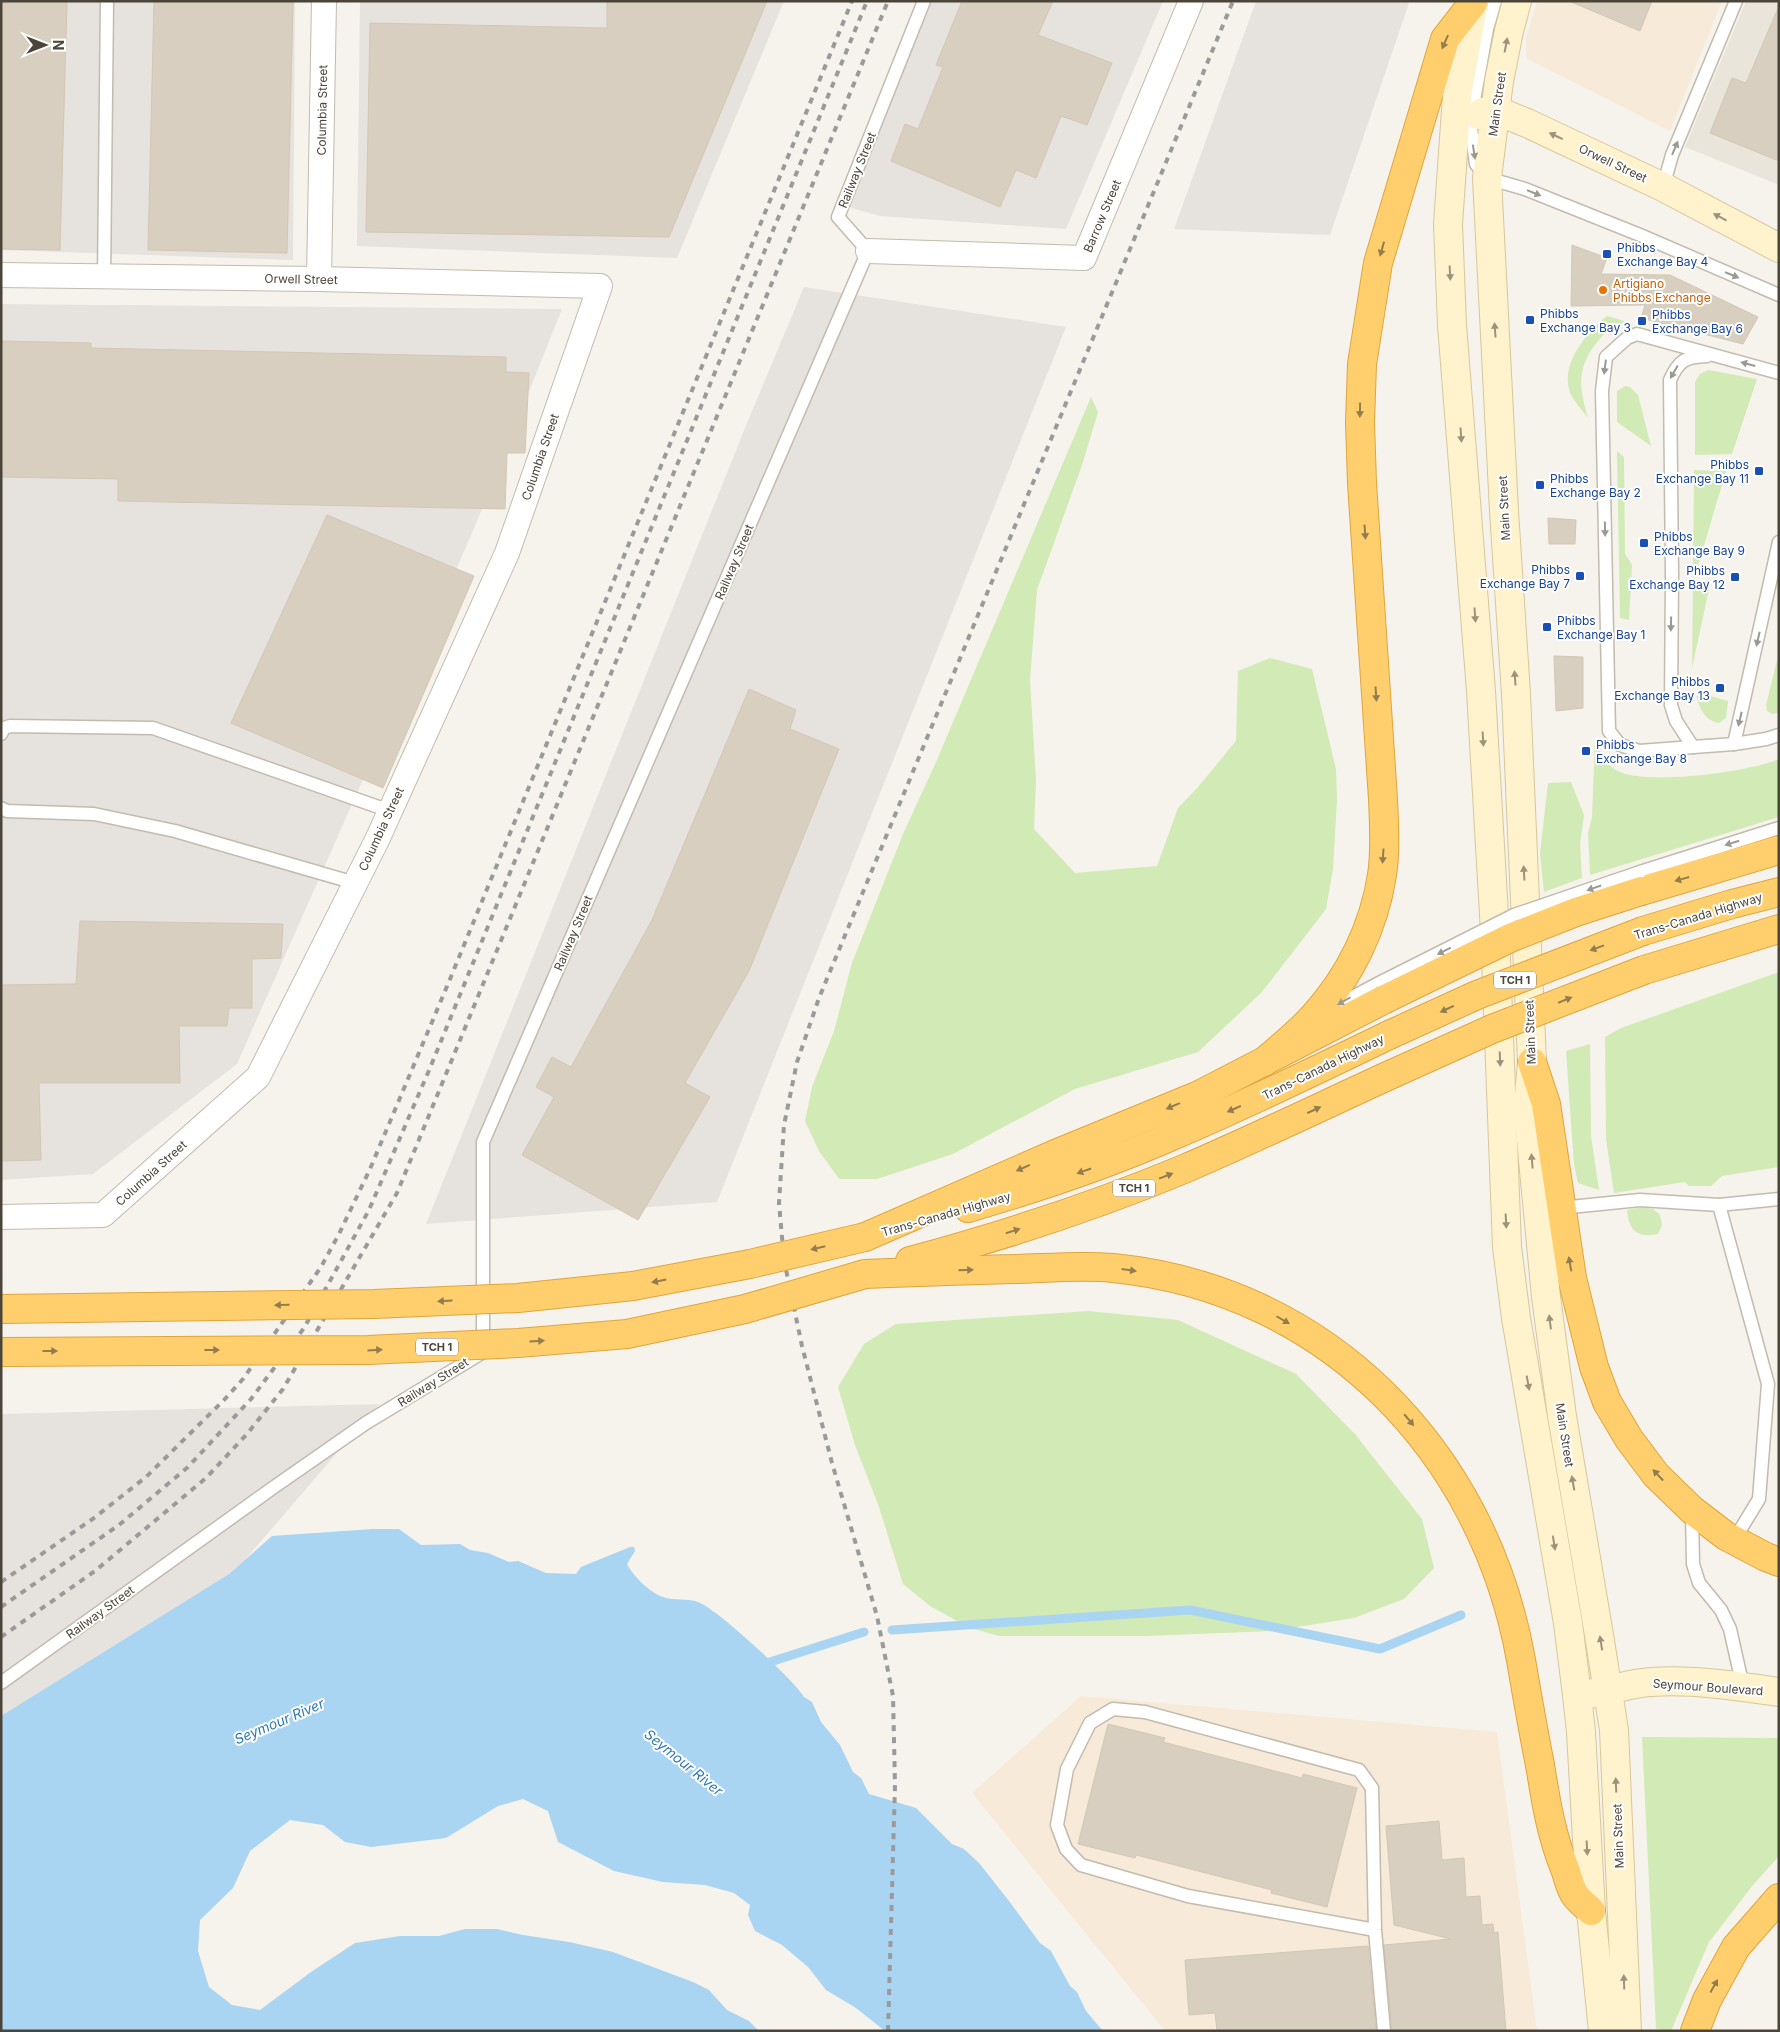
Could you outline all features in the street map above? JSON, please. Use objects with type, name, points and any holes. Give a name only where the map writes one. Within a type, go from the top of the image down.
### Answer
[{"type":"highway","points":[[1264,1062],[1307,1022],[1341,982],[1360,948],[1373,914],[1382,875],[1384,840],[1383,799],[1362,483],[1362,364],[1378,264],[1445,39],[1480,2]]},
{"type":"highway","points":[[865,1237],[1053,1155],[1197,1096],[1264,1062],[1382,991],[1576,912],[1640,881],[1779,850]]},
{"type":"highway","name":"Trans-Canada Highway","points":[[865,1237],[1013,1195],[1091,1168],[1246,1104],[1486,992],[1643,931],[1779,892]]},
{"type":"highway","name":"TCH 1","points":[[1,1352],[368,1350],[518,1343],[627,1334],[745,1309],[952,1250],[1103,1201],[1184,1169],[1492,1030],[1644,970],[1779,929]]},
{"type":"highway","points":[[1644,970],[1779,947]]},
{"type":"highway","points":[[1532,1062],[1546,1104],[1560,1208],[1572,1278],[1594,1367],[1607,1402],[1628,1439],[1656,1475],[1692,1510],[1734,1540],[1779,1562]]},
{"type":"highway","name":"TCH 1","points":[[1,1309],[374,1304],[518,1298],[633,1286],[750,1264],[865,1237]]},
{"type":"highway","points":[[865,1274],[1070,1267],[1112,1268],[1193,1282],[1271,1313],[1344,1358],[1370,1380],[1405,1415],[1437,1456],[1463,1496],[1486,1540],[1502,1584],[1517,1639],[1554,1841],[1575,1894],[1591,1911]]},
{"type":"highway","points":[[1695,2031],[1707,2000],[1736,1947],[1779,1898]]},
{"type":"main road","name":"Main Street","points":[[1517,1],[1508,31],[1487,178],[1504,511],[1516,694],[1532,1062],[1528,1107],[1546,1297],[1562,1416],[1608,1692],[1614,1743],[1627,2031]]},
{"type":"main road","points":[[1480,2],[1457,96],[1448,224],[1452,316],[1493,893],[1507,1247],[1516,1318],[1568,1623],[1577,1695],[1581,1732],[1591,1911],[1602,2031]]},
{"type":"main road","points":[[1453,144],[1470,122],[1482,112],[1496,110]]},
{"type":"main road","name":"Orwell Street","points":[[1496,110],[1663,187],[1779,248]]},
{"type":"main road","name":"Seymour Boulevard","points":[[1577,1695],[1608,1692],[1650,1682],[1743,1687],[1779,1692]]},
{"type":"street","name":"Columbia Street","points":[[319,279],[324,1]]},
{"type":"street","name":"Barrow Street","points":[[868,251],[1084,258],[1191,1]]},
{"type":"street","name":"Orwell Street","points":[[1,275],[104,278],[319,279],[600,286]]},
{"type":"street","name":"Columbia Street","points":[[1,1217],[104,1215],[258,1077],[356,883],[507,552],[600,286]]},
{"type":"lane","points":[[104,278],[107,1]]},
{"type":"lane","name":"Railway Street","points":[[1,1684],[305,1465],[366,1423],[483,1352],[483,1142],[868,251],[838,217],[924,1]]},
{"type":"lane","points":[[1663,187],[1672,155],[1736,1]]},
{"type":"lane","points":[[1480,2],[1487,29],[1470,122],[1476,164],[1487,178],[1534,193],[1779,295]]},
{"type":"lane","points":[[1779,373],[1637,334],[1627,338],[1606,357],[1602,391],[1609,731],[1620,744],[1639,752],[1734,744],[1766,740],[1779,735]]},
{"type":"lane","points":[[1693,747],[1676,721],[1671,705],[1670,380],[1676,365],[1692,357],[1716,356]]},
{"type":"lane","points":[[1734,744],[1779,542]]},
{"type":"lane","points":[[1,734],[4,728],[10,726],[153,728],[390,811]]},
{"type":"lane","points":[[1766,740],[1779,728]]},
{"type":"lane","points":[[1,808],[7,811],[94,814],[175,830],[356,883]]},
{"type":"lane","points":[[1640,881],[1779,828]]},
{"type":"lane","points":[[1307,1022],[1382,991]]},
{"type":"lane","points":[[1560,1208],[1640,1200],[1719,1205],[1779,1199]]},
{"type":"lane","points":[[1719,1205],[1774,1384],[1759,1499],[1734,1540]]},
{"type":"lane","points":[[1692,1510],[1693,1564],[1699,1583],[1721,1610],[1730,1630],[1743,1687]]},
{"type":"lane","points":[[1375,1930],[1188,1896],[1080,1865],[1066,1849],[1057,1825],[1068,1769],[1090,1723],[1113,1710],[1145,1712],[1359,1770],[1372,1788],[1375,1930],[1384,2031]]},
{"type":"shaded area","points":[[1,1],[295,1],[293,260],[1,250]]},
{"type":"shaded area","points":[[360,1],[784,1],[677,258],[357,246]]},
{"type":"shaded area","points":[[920,1],[1163,1],[1066,229],[880,216],[838,204]]},
{"type":"shaded area","points":[[1256,1],[1404,1],[1409,3],[1330,235],[1174,229]]},
{"type":"shaded area","points":[[1537,1],[1722,1],[1670,131],[1526,58],[1526,39]]},
{"type":"shaded area","points":[[1746,1],[1779,1],[1779,185],[1685,147]]},
{"type":"shaded area","points":[[804,287],[1066,327],[717,1202],[426,1224],[747,423]]},
{"type":"shaded area","points":[[1,304],[562,309],[473,531],[237,1064],[93,1174],[1,1180]]},
{"type":"shaded area","points":[[379,1404],[244,1561],[229,1574],[1,1716],[1,1414]]},
{"type":"shaded area","points":[[1081,1696],[1497,1732],[1537,2031],[1165,2031],[972,1793]]},
{"type":"green space","points":[[1607,316],[1631,323],[1616,325],[1608,329],[1586,360],[1581,378],[1581,387],[1588,418],[1570,392],[1569,368],[1573,357],[1585,338]]},
{"type":"green space","points":[[1708,370],[1757,379],[1732,454],[1695,455],[1695,382],[1700,374]]},
{"type":"green space","points":[[1625,386],[1630,387],[1638,395],[1651,446],[1617,422],[1617,391]]},
{"type":"green space","points":[[1091,397],[1098,412],[1082,465],[1037,590],[1030,680],[1036,781],[1034,829],[1075,873],[1157,866],[1178,808],[1236,741],[1238,671],[1270,658],[1312,669],[1336,769],[1337,800],[1333,869],[1326,909],[1262,992],[1198,1052],[1075,1089],[953,1154],[877,1179],[839,1179],[819,1151],[805,1121],[812,1087],[834,1031],[852,963],[903,834],[936,762]]},
{"type":"green space","points":[[1617,451],[1624,457],[1625,554],[1632,565],[1629,620],[1620,618]]},
{"type":"green space","points":[[1694,470],[1726,471],[1697,569],[1693,567]]},
{"type":"green space","points":[[1699,584],[1709,589],[1692,668],[1693,586]]},
{"type":"green space","points":[[1779,652],[1779,713],[1772,714],[1767,711],[1766,705]]},
{"type":"green space","points":[[1696,692],[1728,701],[1726,718],[1719,723],[1709,719],[1700,707]]},
{"type":"green space","points":[[1595,739],[1601,754],[1611,766],[1620,772],[1634,776],[1676,777],[1700,775],[1746,768],[1779,759],[1779,817],[1590,875],[1588,833],[1592,817]]},
{"type":"green space","points":[[1571,782],[1584,815],[1580,844],[1582,878],[1544,892],[1540,853],[1548,783]]},
{"type":"green space","points":[[1779,972],[1779,1167],[1722,1176],[1711,1186],[1689,1186],[1685,1182],[1614,1193],[1606,1139],[1605,1037],[1621,1028]]},
{"type":"green space","points":[[1590,1044],[1591,1136],[1599,1190],[1578,1183],[1574,1165],[1566,1051]]},
{"type":"green space","points":[[1643,1207],[1653,1209],[1660,1215],[1662,1225],[1658,1234],[1639,1234],[1632,1228],[1627,1210]]},
{"type":"green space","points":[[1088,1311],[1178,1320],[1296,1374],[1355,1434],[1422,1519],[1434,1568],[1404,1599],[1354,1618],[1272,1631],[1146,1636],[999,1636],[970,1628],[930,1606],[903,1584],[879,1507],[855,1445],[838,1387],[864,1344],[896,1324]]},
{"type":"green space","points":[[1642,1737],[1779,1738],[1779,1856],[1753,1885],[1709,1942],[1671,2031],[1656,2029]]},
{"type":"water","name":"Seymour River","points":[[399,1529],[421,1545],[460,1544],[470,1550],[488,1553],[509,1562],[518,1561],[546,1573],[576,1574],[581,1567],[634,1547],[635,1551],[627,1564],[642,1584],[652,1592],[663,1597],[694,1601],[707,1607],[754,1646],[786,1676],[804,1697],[812,1702],[821,1722],[840,1745],[853,1772],[861,1778],[869,1794],[916,1808],[952,1844],[964,1849],[979,1863],[1040,1943],[1051,1951],[1070,1986],[1077,1992],[1086,2011],[1103,2031],[885,2031],[856,2008],[826,1990],[808,1967],[782,1945],[755,1931],[748,1915],[750,1905],[734,1893],[705,1885],[663,1882],[614,1871],[558,1842],[548,1811],[523,1799],[498,1806],[446,1838],[371,1847],[345,1842],[323,1825],[290,1820],[250,1851],[233,1888],[200,1920],[198,1951],[209,1987],[232,2005],[260,2010],[311,1972],[355,1943],[400,1936],[439,1936],[465,1929],[497,1929],[613,1952],[693,1982],[709,1990],[727,2010],[749,2021],[759,2031],[1,2031],[1,1716],[229,1574],[272,1536]]},
{"type":"building","points":[[1,1],[67,1],[60,250],[1,249]]},
{"type":"building","points":[[154,1],[293,1],[287,253],[148,250]]},
{"type":"building","points":[[607,1],[767,1],[669,237],[366,232],[370,23],[607,28]]},
{"type":"building","points":[[962,1],[1053,1],[1038,35],[1112,63],[1087,125],[1061,116],[1036,178],[1016,170],[1000,207],[891,161],[905,124],[918,129],[943,67],[936,65]]},
{"type":"building","points":[[1569,1],[1652,1],[1640,31]]},
{"type":"building","points":[[1779,6],[1779,161],[1710,133],[1732,78],[1746,83]]},
{"type":"building","points":[[1572,245],[1607,258],[1601,274],[1670,275],[1758,317],[1743,344],[1641,318],[1645,305],[1571,306]]},
{"type":"building","points":[[1,341],[91,343],[91,348],[506,357],[506,372],[529,373],[525,453],[507,453],[505,509],[118,501],[118,479],[1,477]]},
{"type":"building","points":[[327,515],[474,576],[383,788],[231,723]]},
{"type":"building","points":[[1548,518],[1576,520],[1575,544],[1549,544]]},
{"type":"building","points":[[1554,656],[1583,657],[1583,708],[1556,711]]},
{"type":"building","points":[[749,689],[796,710],[790,729],[839,749],[749,971],[685,1083],[710,1097],[638,1220],[522,1155],[554,1097],[536,1087],[552,1057],[571,1067],[652,920]]},
{"type":"building","points":[[80,921],[283,924],[281,958],[252,959],[252,1008],[229,1008],[227,1026],[179,1026],[180,1083],[39,1083],[41,1160],[1,1161],[1,985],[76,984]]},
{"type":"building","points":[[1108,1724],[1165,1738],[1163,1742],[1302,1778],[1303,1774],[1357,1788],[1327,1907],[1271,1893],[1272,1890],[1136,1855],[1135,1858],[1078,1844]]},
{"type":"building","points":[[1439,1821],[1442,1860],[1464,1858],[1466,1897],[1480,1896],[1482,1925],[1493,1924],[1494,1933],[1498,1932],[1506,2031],[1392,2031],[1384,1945],[1451,1939],[1394,1925],[1386,1826]]},
{"type":"building","points":[[1368,1946],[1376,2031],[1217,2031],[1215,2013],[1189,2015],[1185,1960]]},
{"type":"waterway","points":[[892,1630],[1190,1610],[1380,1649],[1461,1615]]},
{"type":"waterway","points":[[770,1662],[864,1632]]},
{"type":"railway","points":[[1,1582],[94,1518],[146,1477],[224,1400],[243,1379],[321,1267],[339,1234],[370,1169],[448,984],[852,1]]},
{"type":"railway","points":[[1,1607],[119,1525],[188,1467],[251,1399],[304,1328],[369,1210],[430,1068],[867,1]]},
{"type":"railway","points":[[1,1637],[95,1571],[206,1478],[247,1434],[283,1389],[397,1193],[888,1]]},
{"type":"railway","points":[[888,2031],[895,1785],[893,1696],[877,1616],[832,1463],[802,1346],[784,1260],[779,1203],[784,1125],[797,1062],[819,998],[1233,1]]},
{"type":"place","name":"Phibbs Exchange Bay 4","points":[[1607,254]]},
{"type":"place","name":"Artigiano Phibbs Exchange","points":[[1603,290]]},
{"type":"place","name":"Phibbs Exchange Bay 3","points":[[1530,320]]},
{"type":"place","name":"Phibbs Exchange Bay 6","points":[[1642,321]]},
{"type":"place","name":"Phibbs Exchange Bay 11","points":[[1759,471]]},
{"type":"place","name":"Phibbs Exchange Bay 2","points":[[1540,485]]},
{"type":"place","name":"Phibbs Exchange Bay 9","points":[[1644,543]]},
{"type":"place","name":"Phibbs Exchange Bay 7","points":[[1580,576]]},
{"type":"place","name":"Phibbs Exchange Bay 12","points":[[1735,577]]},
{"type":"place","name":"Phibbs Exchange Bay 1","points":[[1547,627]]},
{"type":"place","name":"Phibbs Exchange Bay 13","points":[[1720,688]]},
{"type":"place","name":"Phibbs Exchange Bay 8","points":[[1586,751]]}]
